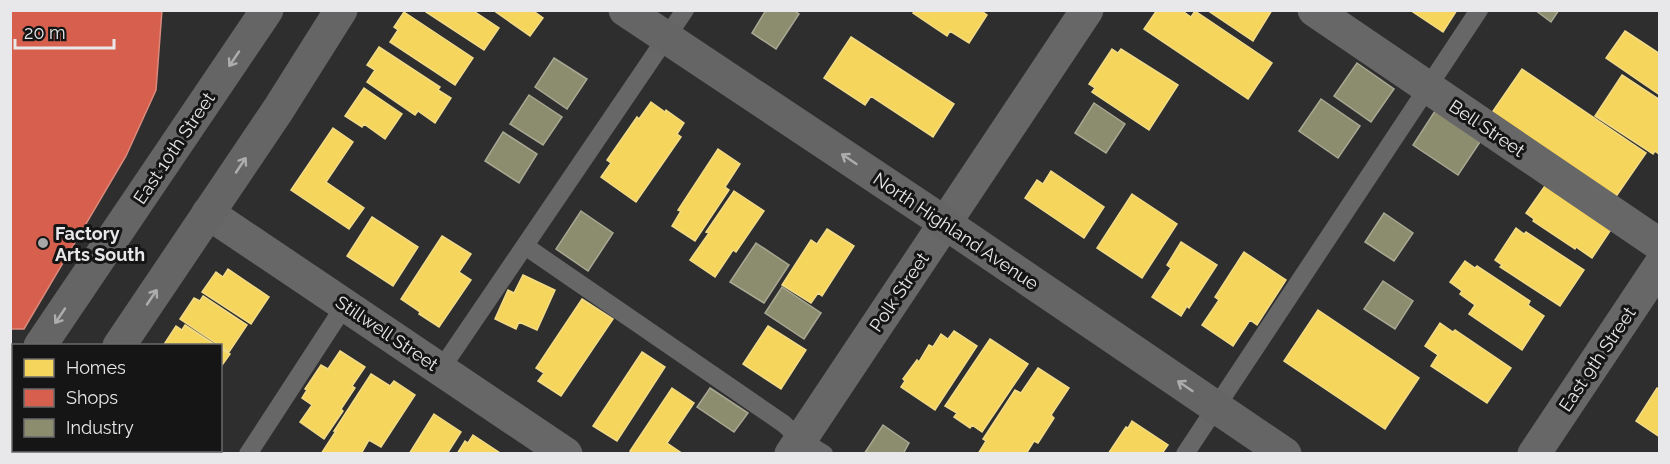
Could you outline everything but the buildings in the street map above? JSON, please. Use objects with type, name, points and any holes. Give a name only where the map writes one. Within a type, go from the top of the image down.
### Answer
[{"type":"main road","name":"East 10th Street","points":[[41,344],[267,10]]},
{"type":"main road","points":[[120,344],[284,101],[342,10]]},
{"type":"main road","name":"North Highland Avenue","points":[[625,10],[1285,453]]},
{"type":"street","name":"Polk Street","points":[[805,449],[945,223],[1087,10]]},
{"type":"street","name":"Bell Street","points":[[1314,10],[1659,244]]},
{"type":"street","name":"Stillwell Street","points":[[208,213],[566,453]]},
{"type":"street","name":"East 9th Street","points":[[1534,453],[1659,265]]},
{"type":"lane","points":[[441,369],[685,10]]},
{"type":"lane","points":[[1185,453],[1479,10]]},
{"type":"lane","points":[[525,246],[784,424],[805,449]]},
{"type":"lane","points":[[251,452],[345,304]]},
{"type":"place","name":"Factory Arts South","points":[[43,243]]}]
